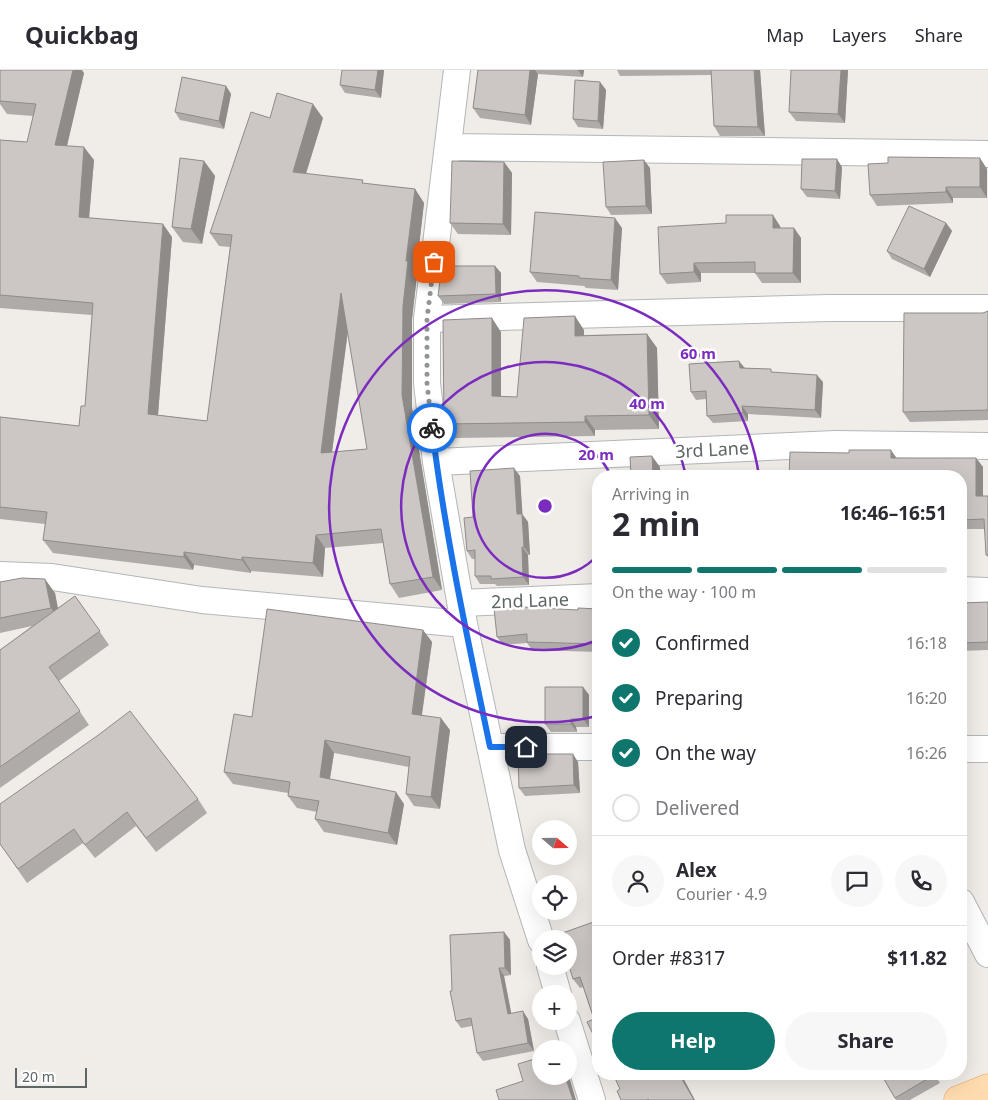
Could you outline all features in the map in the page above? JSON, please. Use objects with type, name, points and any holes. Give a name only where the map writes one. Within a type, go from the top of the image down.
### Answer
[{"type":"main road","points":[[958,1100],[988,1088]]},
{"type":"street","points":[[457,70],[427,319],[427,383],[436,462],[463,613],[490,747],[512,850],[538,930]]},
{"type":"street","points":[[449,147],[988,154]]},
{"type":"street","points":[[427,319],[829,308],[988,308]]},
{"type":"street","name":"3rd Lane","points":[[436,462],[835,444],[988,446]]},
{"type":"street","name":"2nd Lane","points":[[0,575],[52,577],[202,600],[463,613],[592,598]]},
{"type":"street","points":[[967,590],[988,591]]},
{"type":"street","points":[[490,747],[592,747]]},
{"type":"street","points":[[967,749],[988,749]]},
{"type":"street","points":[[967,914],[988,954]]},
{"type":"street","points":[[570,1030],[592,1100]]},
{"type":"building","points":[[0,70],[73,70],[55,145],[84,147],[79,217],[163,224],[148,414],[207,421],[232,235],[210,233],[251,112],[270,118],[277,93],[313,104],[293,172],[363,180],[362,183],[415,189],[406,261],[408,261],[403,306],[402,395],[433,577],[390,584],[381,529],[316,535],[313,563],[242,557],[242,560],[184,552],[184,557],[43,540],[47,512],[0,507],[0,417],[79,426],[81,406],[85,406],[93,303],[0,295],[0,140],[27,142],[36,104],[0,101]],"holes":[[[341,293],[367,449],[321,453]]]},
{"type":"building","points":[[342,70],[378,70],[375,90],[340,85]]},
{"type":"building","points":[[478,70],[530,70],[525,115],[473,108]]},
{"type":"building","points":[[711,70],[754,70],[758,127],[714,126]]},
{"type":"building","points":[[791,70],[841,70],[838,114],[789,112]]},
{"type":"building","points":[[182,77],[226,86],[219,121],[175,112]]},
{"type":"building","points":[[575,80],[600,82],[598,121],[573,119]]},
{"type":"building","points":[[888,157],[980,158],[980,187],[946,187],[946,192],[870,195],[868,164],[888,163]]},
{"type":"building","points":[[180,158],[204,161],[191,229],[172,227]]},
{"type":"building","points":[[802,159],[837,159],[835,191],[801,189]]},
{"type":"building","points":[[644,160],[646,206],[606,207],[603,162]]},
{"type":"building","points":[[452,161],[504,162],[503,224],[450,223]]},
{"type":"building","points":[[909,206],[946,223],[924,269],[887,251]]},
{"type":"building","points":[[535,212],[615,218],[611,280],[530,272]]},
{"type":"building","points":[[726,215],[773,215],[773,228],[794,228],[793,273],[755,273],[755,262],[694,263],[694,272],[660,274],[658,227],[726,223]]},
{"type":"building","points":[[442,266],[495,266],[496,294],[438,296]]},
{"type":"building","points":[[988,311],[988,410],[903,412],[904,313],[983,313]]},
{"type":"building","points":[[575,316],[575,336],[647,334],[649,415],[585,416],[585,422],[444,424],[443,320],[492,318],[492,396],[517,397],[524,318]]},
{"type":"building","points":[[739,361],[740,368],[771,369],[771,372],[817,375],[815,410],[742,406],[743,413],[707,416],[706,391],[691,392],[689,364]]},
{"type":"building","points":[[849,450],[891,450],[891,458],[976,458],[976,496],[988,496],[988,555],[986,555],[984,519],[967,520],[967,470],[789,470],[790,452],[849,453]]},
{"type":"building","points":[[652,456],[653,470],[631,470],[630,457]]},
{"type":"building","points":[[514,468],[517,514],[522,514],[523,577],[491,579],[491,576],[475,576],[475,550],[467,551],[464,518],[473,517],[470,471]]},
{"type":"building","points":[[22,578],[45,579],[51,608],[0,618],[0,582]]},
{"type":"building","points":[[75,596],[100,631],[49,667],[80,711],[0,767],[0,650]]},
{"type":"building","points":[[988,602],[988,642],[967,643],[967,603]]},
{"type":"building","points":[[494,608],[592,609],[592,644],[527,642],[527,634],[497,637]]},
{"type":"building","points":[[267,609],[423,630],[412,714],[441,718],[431,797],[406,794],[410,757],[325,740],[320,777],[396,792],[388,833],[315,819],[319,801],[288,796],[290,782],[224,772],[234,714],[252,717]]},
{"type":"building","points":[[545,687],[583,687],[583,719],[571,719],[571,724],[545,724]]},
{"type":"building","points":[[130,711],[198,799],[146,838],[127,812],[85,845],[74,829],[18,869],[0,844],[0,804]]},
{"type":"building","points":[[518,754],[573,754],[574,785],[519,788]]},
{"type":"building","points":[[592,922],[592,1013],[580,977],[573,979],[572,975],[577,975],[577,930],[571,930]]},
{"type":"building","points":[[504,932],[505,968],[499,968],[508,1014],[523,1011],[528,1043],[477,1053],[471,1018],[456,1021],[450,991],[452,991],[450,935]]},
{"type":"building","points":[[592,1020],[592,1032],[587,1022]]},
{"type":"building","points":[[532,1060],[532,1085],[568,1085],[573,1100],[499,1100],[496,1090],[523,1081],[518,1064]]},
{"type":"building","points":[[616,1080],[682,1080],[694,1100],[621,1100],[617,1091],[620,1089]]},
{"type":"building","points":[[884,1080],[926,1080],[895,1098]]},
{"type":"way so far","points":[[432,428],[427,383],[427,319],[434,262]]},
{"type":"route","points":[[432,428],[436,462],[464,624],[490,747],[526,747]]}]
